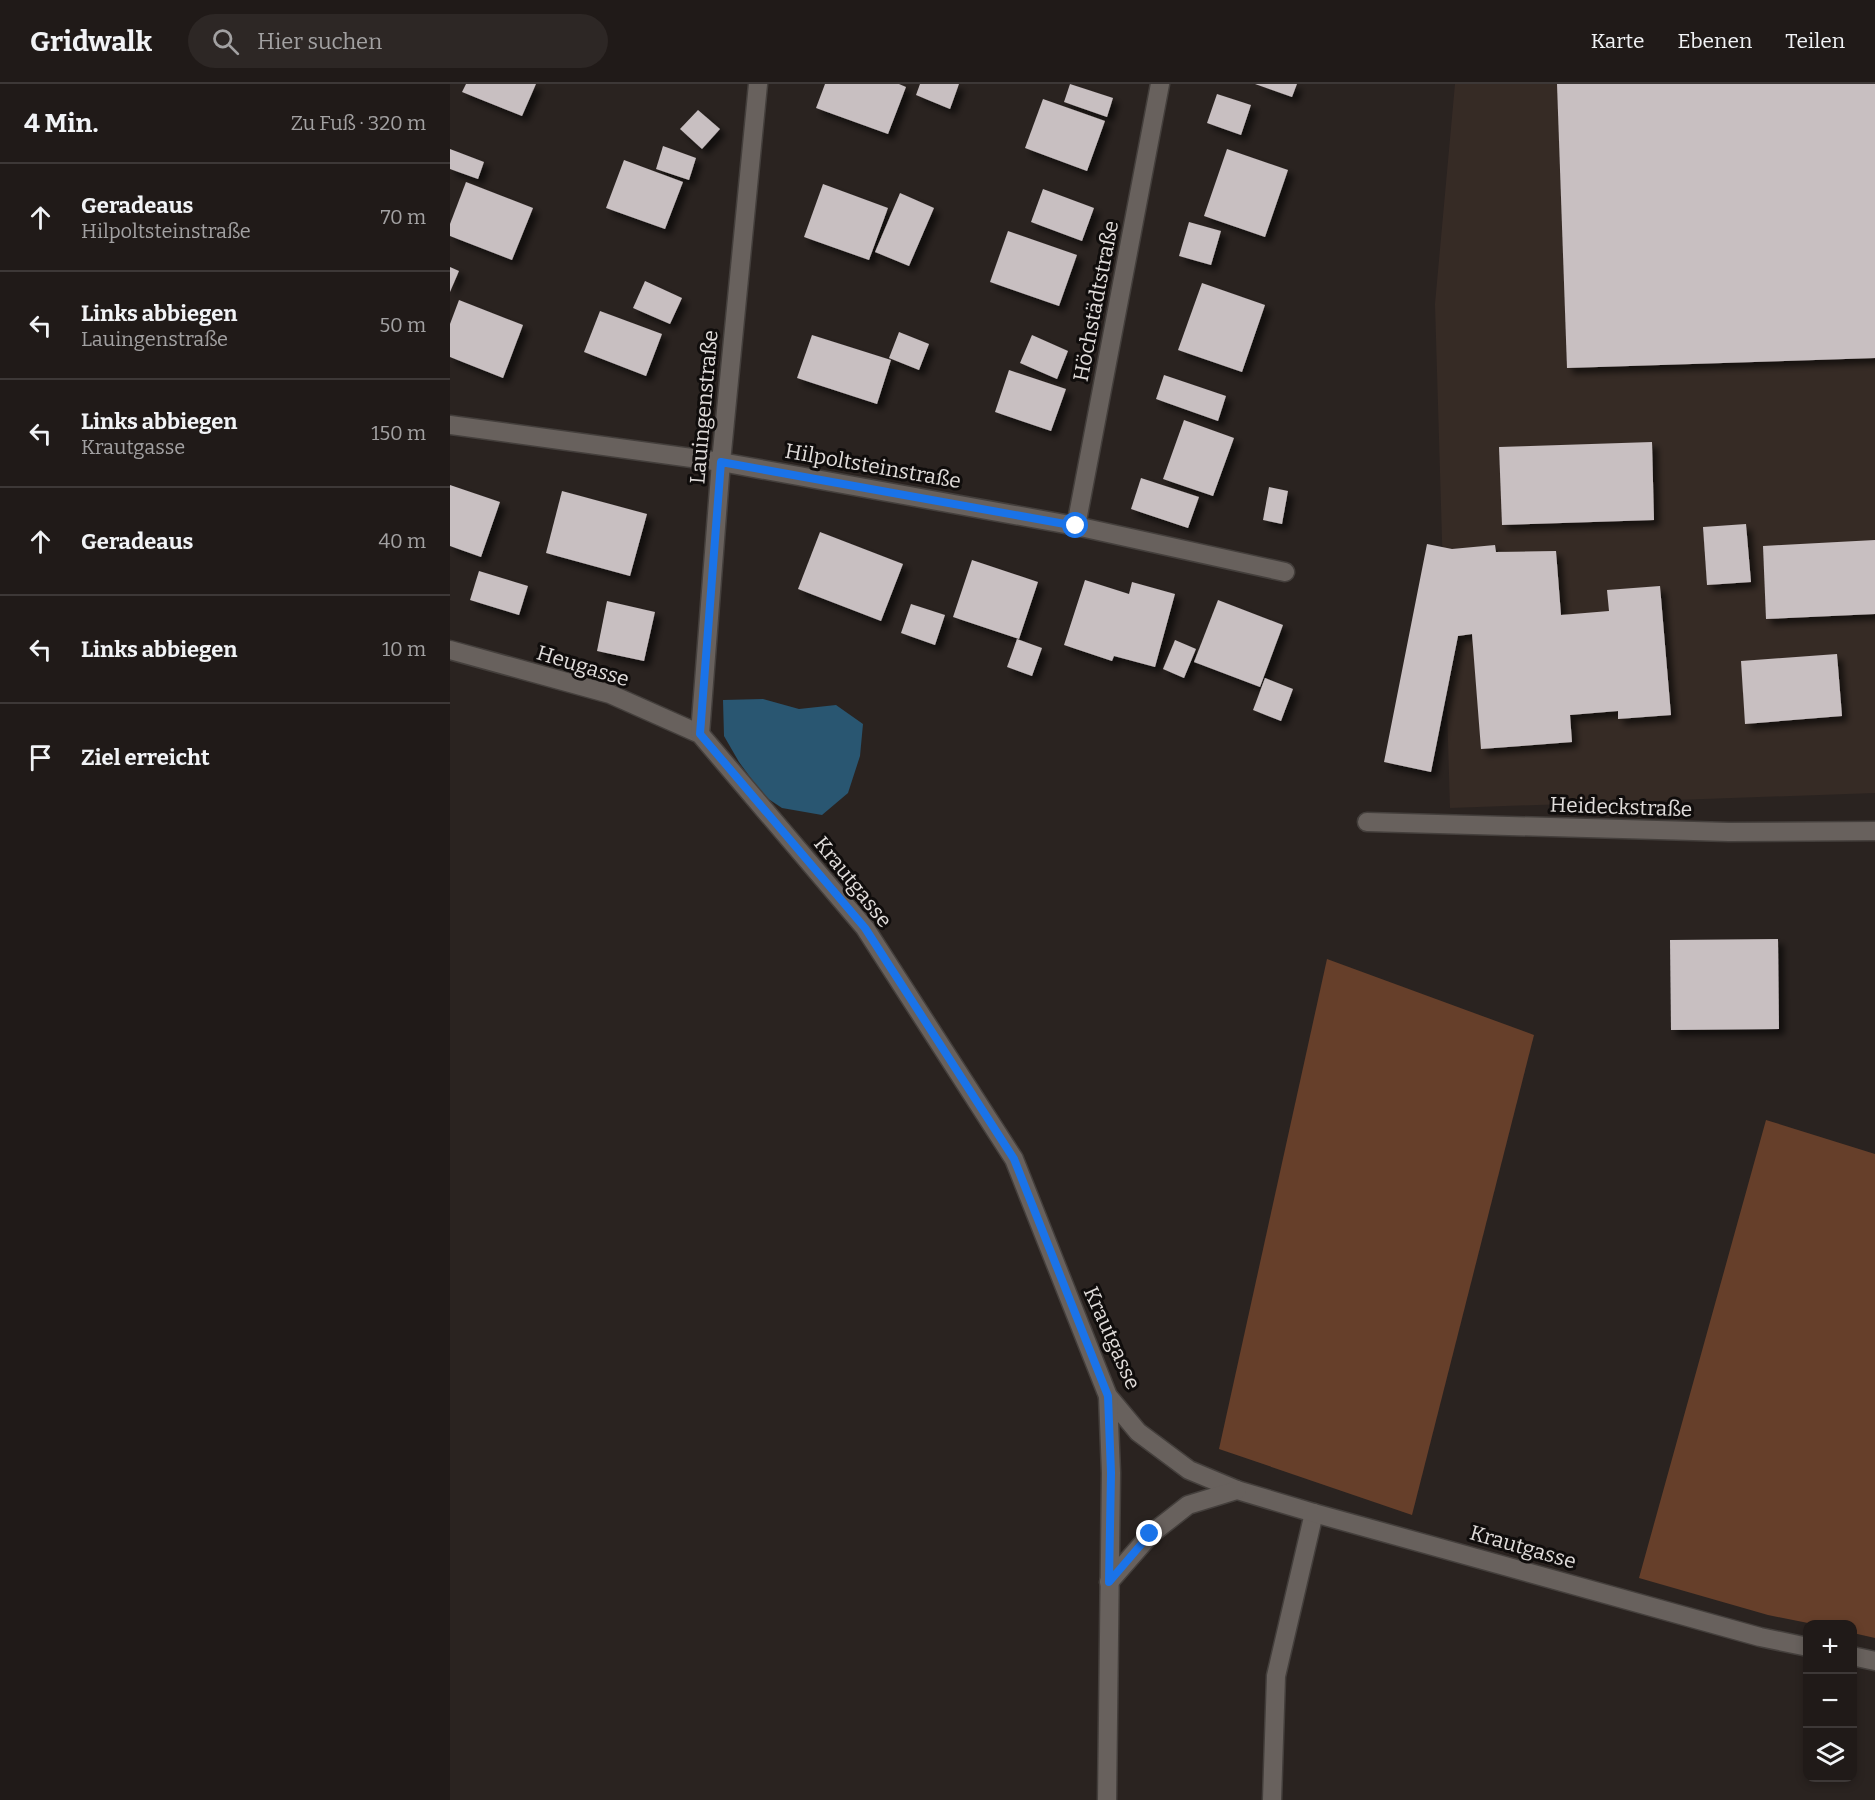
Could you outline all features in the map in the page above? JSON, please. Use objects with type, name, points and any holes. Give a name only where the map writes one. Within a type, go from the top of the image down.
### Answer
[{"type":"street","name":"Lauingenstraße","points":[[700,734],[721,462],[758,84]]},
{"type":"street","name":"Höchstädtstraße","points":[[1076,526],[1160,84]]},
{"type":"street","name":"Hilpoltsteinstraße","points":[[450,425],[721,462],[1076,526],[1285,572]]},
{"type":"street","name":"Heugasse","points":[[450,650],[610,694],[700,734]]},
{"type":"street","name":"Krautgasse","points":[[700,734],[865,928],[1014,1159],[1108,1396],[1138,1432],[1189,1470],[1237,1490],[1760,1637],[1803,1646]]},
{"type":"street","name":"Heideckstraße","points":[[1367,822],[1729,832],[1875,831]]},
{"type":"street","points":[[1107,1800],[1111,1473],[1108,1396]]},
{"type":"street","points":[[1109,1582],[1150,1534],[1188,1505],[1237,1490]]},
{"type":"street","points":[[1272,1800],[1276,1676],[1314,1513]]},
{"type":"street","points":[[1857,1657],[1875,1661]]},
{"type":"shaded area","points":[[1455,84],[1875,84],[1875,793],[1450,808],[1435,304]]},
{"type":"shaded area","points":[[1327,959],[1534,1035],[1412,1515],[1219,1449]]},
{"type":"shaded area","points":[[1766,1120],[1875,1154],[1875,1638],[1857,1634],[1857,1620],[1803,1620],[1803,1622],[1768,1615],[1639,1578]]},
{"type":"water","points":[[763,699],[799,709],[836,705],[863,724],[860,756],[848,793],[822,815],[782,808],[764,796],[739,762],[724,736],[723,700]]},
{"type":"building","points":[[466,84],[536,84],[522,116],[462,92]]},
{"type":"building","points":[[825,84],[899,84],[906,87],[888,134],[816,108]]},
{"type":"building","points":[[920,84],[959,84],[950,109],[916,95]]},
{"type":"building","points":[[1070,84],[1113,98],[1107,117],[1064,102]]},
{"type":"building","points":[[1255,84],[1297,84],[1292,97]]},
{"type":"building","points":[[1557,84],[1875,84],[1875,358],[1567,368]]},
{"type":"building","points":[[1217,94],[1251,105],[1241,135],[1207,123]]},
{"type":"building","points":[[1043,99],[1105,121],[1087,171],[1025,148]]},
{"type":"building","points":[[698,110],[720,129],[702,149],[680,129]]},
{"type":"building","points":[[663,146],[696,158],[689,180],[656,169]]},
{"type":"building","points":[[450,149],[484,162],[478,179],[450,169]]},
{"type":"building","points":[[1227,149],[1288,170],[1265,237],[1204,216]]},
{"type":"building","points":[[624,160],[683,182],[665,229],[606,208]]},
{"type":"building","points":[[466,182],[533,208],[512,260],[450,236],[450,224]]},
{"type":"building","points":[[823,184],[888,208],[869,260],[804,237]]},
{"type":"building","points":[[1043,189],[1094,208],[1082,241],[1031,222]]},
{"type":"building","points":[[900,193],[934,208],[909,266],[875,252]]},
{"type":"building","points":[[1189,222],[1221,231],[1211,265],[1179,256]]},
{"type":"building","points":[[1008,231],[1077,255],[1059,306],[990,282]]},
{"type":"building","points":[[450,267],[459,271],[450,292]]},
{"type":"building","points":[[645,281],[682,298],[670,324],[633,308]]},
{"type":"building","points":[[1202,283],[1265,305],[1242,372],[1178,350]]},
{"type":"building","points":[[459,300],[523,325],[503,378],[450,357],[450,324]]},
{"type":"building","points":[[600,311],[662,334],[646,376],[584,352]]},
{"type":"building","points":[[899,332],[929,344],[919,370],[889,358]]},
{"type":"building","points":[[812,335],[891,360],[877,404],[797,378]]},
{"type":"building","points":[[1032,335],[1068,351],[1057,379],[1020,363]]},
{"type":"building","points":[[1009,370],[1066,389],[1051,431],[995,412]]},
{"type":"building","points":[[1164,375],[1226,396],[1218,421],[1156,399]]},
{"type":"building","points":[[1184,420],[1234,438],[1213,496],[1163,479]]},
{"type":"building","points":[[1652,442],[1654,520],[1502,525],[1499,447]]},
{"type":"building","points":[[1141,478],[1199,497],[1188,528],[1131,509]]},
{"type":"building","points":[[450,485],[500,502],[481,557],[450,546]]},
{"type":"building","points":[[1269,487],[1288,491],[1282,524],[1263,520]]},
{"type":"building","points":[[562,491],[647,514],[630,576],[546,553]]},
{"type":"building","points":[[1746,524],[1751,582],[1707,585],[1703,527]]},
{"type":"building","points":[[820,532],[903,564],[881,621],[798,589]]},
{"type":"building","points":[[1875,540],[1875,614],[1766,619],[1763,546]]},
{"type":"building","points":[[1427,544],[1452,549],[1495,545],[1496,552],[1556,551],[1561,615],[1609,611],[1607,590],[1660,586],[1671,715],[1618,719],[1618,711],[1570,715],[1572,742],[1481,749],[1472,634],[1458,636],[1431,772],[1384,762]]},
{"type":"building","points":[[972,560],[1038,582],[1019,639],[953,617]]},
{"type":"building","points":[[479,571],[528,586],[519,615],[470,600]]},
{"type":"building","points":[[1085,580],[1129,594],[1132,582],[1175,594],[1155,667],[1114,656],[1112,661],[1064,645]]},
{"type":"building","points":[[1218,600],[1283,625],[1260,687],[1194,662]]},
{"type":"building","points":[[607,601],[655,612],[644,661],[597,651]]},
{"type":"building","points":[[911,604],[945,615],[935,645],[901,633]]},
{"type":"building","points":[[1017,639],[1042,648],[1032,676],[1007,667]]},
{"type":"building","points":[[1175,640],[1196,649],[1184,678],[1163,669]]},
{"type":"building","points":[[1837,654],[1842,716],[1745,724],[1741,661]]},
{"type":"building","points":[[1265,678],[1293,689],[1281,721],[1253,710]]},
{"type":"building","points":[[1778,939],[1779,1029],[1671,1030],[1670,940]]},
{"type":"route","points":[[1076,526],[721,462],[700,734],[865,928],[1014,1159],[1108,1396],[1111,1473],[1109,1582],[1150,1534]]}]
